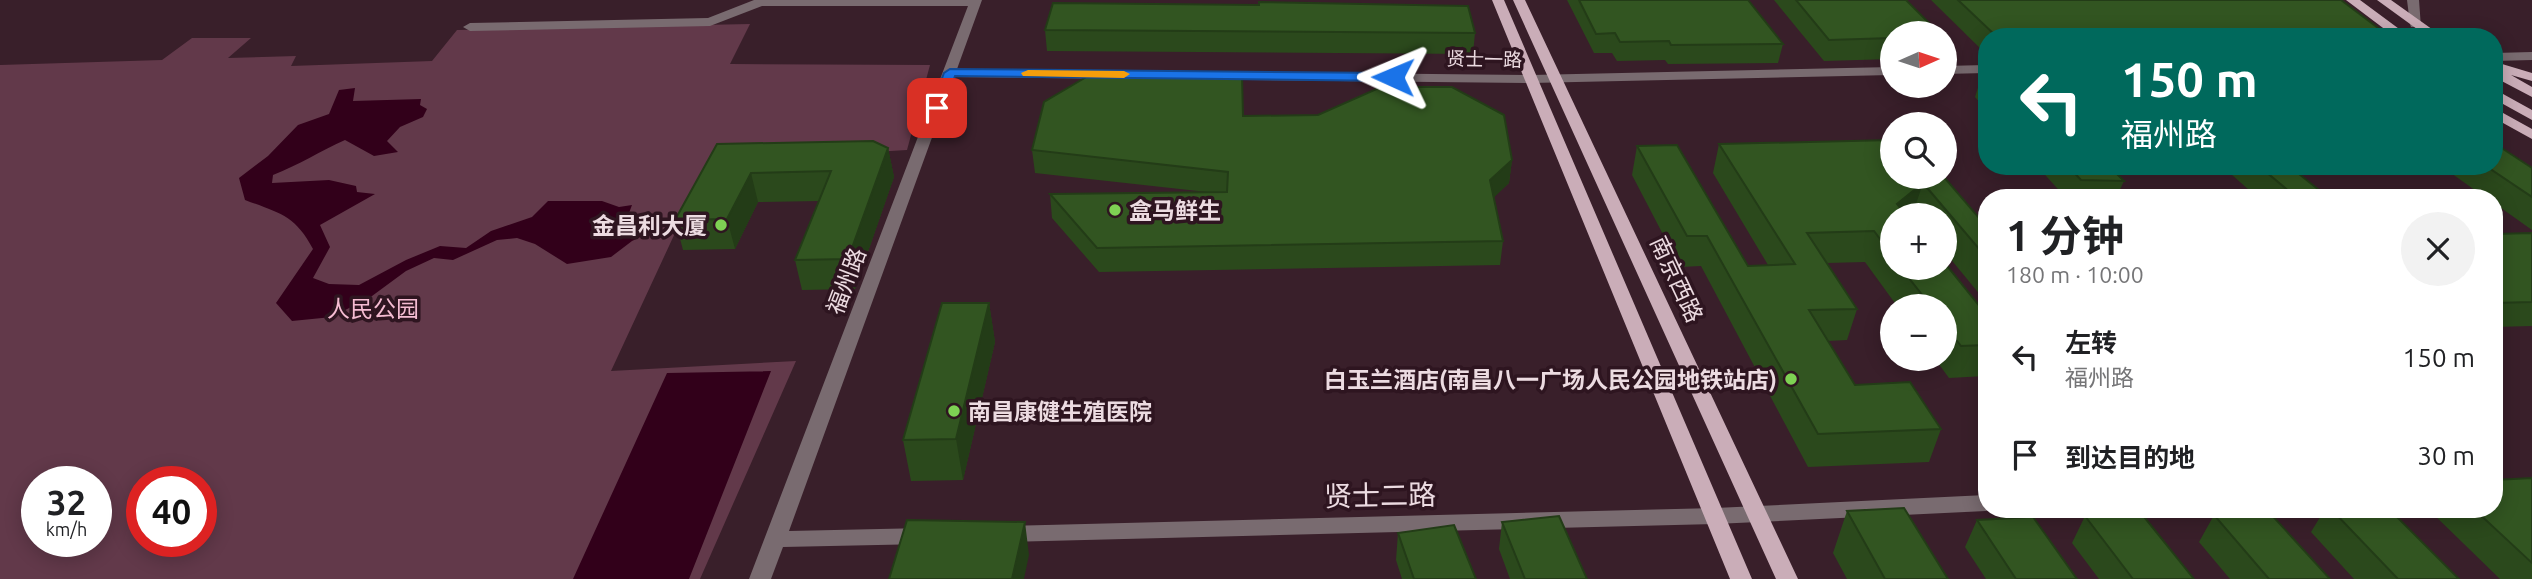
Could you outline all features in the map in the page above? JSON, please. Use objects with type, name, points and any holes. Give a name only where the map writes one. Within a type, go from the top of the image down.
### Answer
[{"type":"main road","points":[[1498,0],[1741,579]]},
{"type":"main road","name":"南京西路","points":[[1519,0],[1787,579]]},
{"type":"main road","points":[[2344,0],[2357,3],[2392,28]]},
{"type":"main road","points":[[2383,0],[2422,28]]},
{"type":"main road","points":[[2503,68],[2532,77]]},
{"type":"main road","points":[[2503,76],[2532,93]]},
{"type":"main road","points":[[2503,98],[2532,116]]},
{"type":"main road","points":[[2503,117],[2532,135]]},
{"type":"street","points":[[2413,0],[2416,24]]},
{"type":"street","points":[[470,27],[710,22],[760,2],[976,1]]},
{"type":"street","name":"福州路","points":[[760,579],[976,1]]},
{"type":"street","points":[[2503,57],[2532,56]]},
{"type":"street","points":[[1957,69],[1978,69]]},
{"type":"street","name":"贤士一路","points":[[950,73],[1531,79],[1880,71]]},
{"type":"street","name":"贤士二路","points":[[982,534],[1715,516],[1978,503]]},
{"type":"street","points":[[775,540],[941,535]]},
{"type":"green space","name":"人民公园","points":[[750,24],[730,64],[930,65],[907,150],[708,162],[611,371],[796,361],[700,579],[0,579],[0,65],[162,60],[192,38],[251,38],[228,58],[296,56],[291,66],[432,61],[457,30]]},
{"type":"shaded area","points":[[355,88],[353,101],[421,99],[420,105],[427,109],[423,117],[400,127],[387,141],[398,152],[374,156],[345,140],[273,175],[272,183],[329,180],[356,186],[357,192],[375,194],[320,225],[330,247],[313,278],[329,284],[359,285],[406,260],[440,246],[466,248],[491,231],[532,217],[548,201],[602,201],[619,207],[632,205],[629,213],[651,232],[632,241],[611,257],[567,264],[535,244],[517,238],[497,240],[453,260],[434,258],[406,271],[372,296],[332,317],[292,321],[276,303],[313,249],[293,222],[277,212],[245,200],[239,178],[268,156],[298,125],[329,114],[339,90]]},
{"type":"shaded area","points":[[771,371],[689,579],[573,579],[667,373]]},
{"type":"building","points":[[1579,0],[1748,0],[1783,44],[1671,45],[1669,41],[1620,42],[1615,33],[1596,34]]},
{"type":"building","points":[[1796,0],[1906,0],[1927,21],[1880,21],[1880,38],[1829,40]]},
{"type":"building","points":[[1958,0],[2341,0],[2378,28],[1988,28]]},
{"type":"building","points":[[1259,2],[1468,6],[1475,33],[1045,30],[1053,3],[1259,5]]},
{"type":"building","points":[[1088,76],[1242,76],[1243,116],[1318,115],[1381,87],[1452,87],[1504,115],[1512,160],[1490,180],[1503,241],[1097,248],[1050,194],[1227,192],[1228,172],[1032,150],[1044,102]]},
{"type":"building","points":[[1880,140],[1880,189],[1916,189],[1898,203],[1880,203],[1880,239],[1874,231],[1807,233],[1857,309],[1809,310],[1855,385],[1910,382],[1941,429],[1818,434],[1707,236],[1687,236],[1637,146],[1677,145],[1748,266],[1795,264],[1719,144]]},
{"type":"building","points":[[873,141],[888,148],[848,259],[795,260],[831,171],[751,173],[727,219],[675,220],[717,144]]},
{"type":"building","points":[[2503,149],[2532,168],[2532,197],[2499,175],[2503,175]]},
{"type":"building","points":[[2076,175],[2118,175],[2124,181],[2081,180]]},
{"type":"building","points":[[2270,175],[2300,175],[2318,189],[2286,189]]},
{"type":"building","points":[[1928,189],[1954,189],[1978,217],[1978,248],[1957,223],[1957,203],[1940,203]]},
{"type":"building","points":[[2532,233],[2532,302],[2503,303],[2503,234]]},
{"type":"building","points":[[1957,278],[1978,304],[1978,345],[1961,346],[1957,341],[1957,294],[1922,294],[1910,280]]},
{"type":"building","points":[[942,303],[989,303],[956,439],[903,440]]},
{"type":"building","points":[[2532,478],[2532,563],[2484,518],[2503,518],[2503,480]]},
{"type":"building","points":[[1904,508],[1948,579],[1885,579],[1847,511]]},
{"type":"building","points":[[1559,516],[1587,579],[1525,579],[1502,522]]},
{"type":"building","points":[[2034,518],[2077,579],[2016,579],[1977,520]]},
{"type":"building","points":[[2087,518],[2145,518],[2194,579],[2133,579]]},
{"type":"building","points":[[2217,518],[2274,518],[2330,579],[2269,579]]},
{"type":"building","points":[[2340,518],[2398,518],[2459,579],[2398,579]]},
{"type":"building","points":[[907,520],[1025,522],[1012,579],[889,579]]},
{"type":"building","points":[[1454,525],[1476,579],[1414,579],[1398,533]]},
{"type":"slow traffic","points":[[1028,73],[1124,74]]},
{"type":"place","name":"盒马鲜生","points":[[1115,210]]},
{"type":"place","name":"金昌利大厦","points":[[721,225]]},
{"type":"place","name":"白玉兰酒店(南昌八一广场人民公园地铁站店)","points":[[1791,379]]},
{"type":"place","name":"南昌康健生殖医院","points":[[954,411]]},
{"type":"route","points":[[937,108],[950,73],[1393,77]]}]
